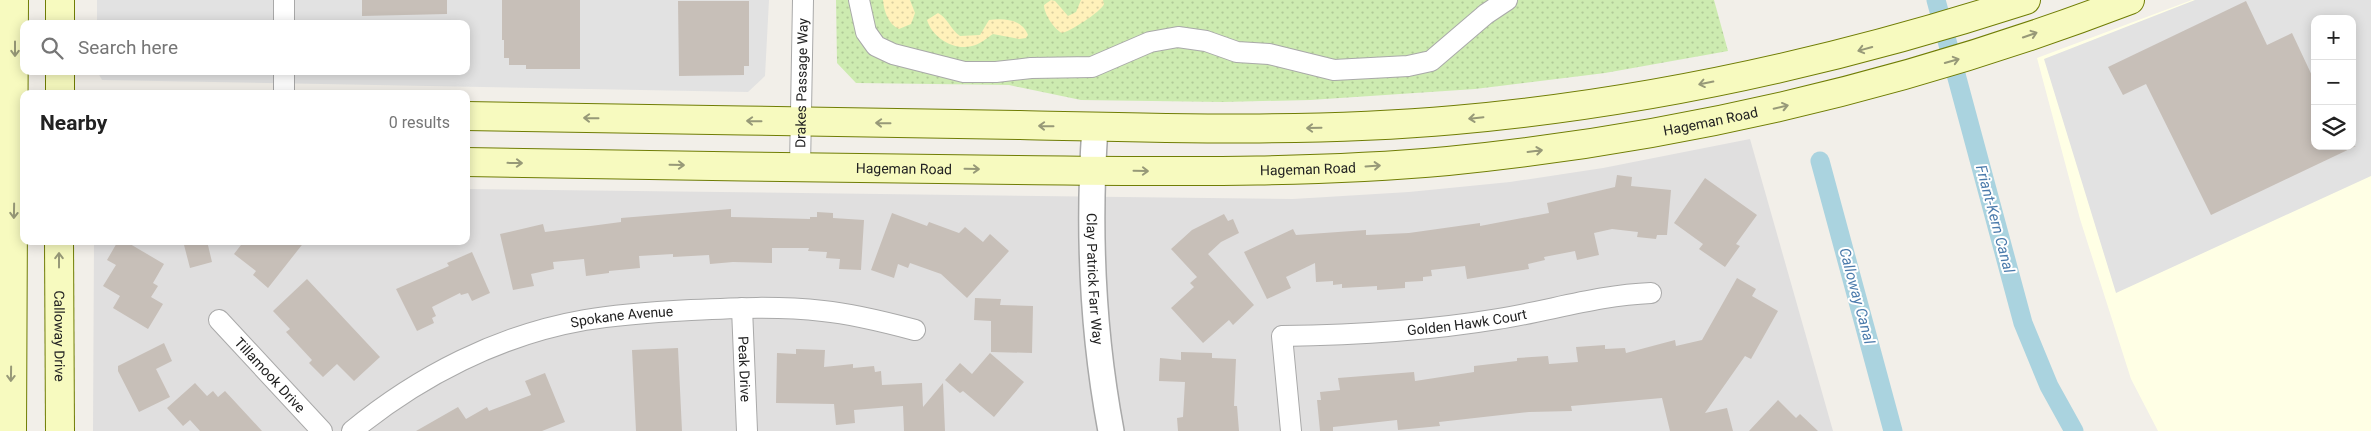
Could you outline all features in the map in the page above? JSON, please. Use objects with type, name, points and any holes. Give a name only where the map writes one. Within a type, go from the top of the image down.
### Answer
[{"type":"main road","points":[[12,431],[14,0]]},
{"type":"main road","points":[[60,0],[60,20]]},
{"type":"main road","points":[[472,123],[802,122],[1214,130],[1365,127],[1526,113],[1648,94],[1846,54],[1912,36],[2026,0]]},
{"type":"main road","name":"Hageman Road","points":[[470,162],[1224,172],[1357,168],[1520,153],[1652,133],[1740,116],[1827,96],[1984,51],[2130,0]]},
{"type":"main road","points":[[60,75],[60,90]]},
{"type":"main road","name":"Calloway Drive","points":[[59,245],[60,431]]},
{"type":"street","points":[[284,0],[284,20]]},
{"type":"street","name":"Drakes Passage Way","points":[[800,167],[804,0]]},
{"type":"street","points":[[859,0],[866,32],[876,46],[892,54],[964,72],[1092,66],[1150,42],[1178,37],[1206,41],[1237,52],[1269,54],[1334,70],[1408,66],[1431,61],[1486,14],[1506,0]]},
{"type":"street","points":[[284,75],[284,90]]},
{"type":"street","name":"Clay Patrick Farr Way","points":[[1094,127],[1092,276],[1104,392],[1111,431]]},
{"type":"street","name":"Golden Hawk Court","points":[[1291,431],[1282,336],[1394,332],[1461,325],[1526,315],[1626,294],[1651,294]]},
{"type":"street","name":"Spokane Avenue","points":[[352,431],[412,387],[451,365],[491,347],[541,330],[584,320],[628,314],[742,308],[823,311],[868,318],[915,330]]},
{"type":"street","name":"Peak Drive","points":[[742,308],[747,431]]},
{"type":"street","name":"Tillamook Drive","points":[[219,320],[322,431]]},
{"type":"shaded area","points":[[97,0],[769,0],[765,76],[748,92],[102,80],[99,75],[470,75],[470,20],[97,20]]},
{"type":"shaded area","points":[[2192,0],[2371,0],[2371,431],[2158,431],[2131,379],[2080,219],[2037,58]]},
{"type":"shaded area","points":[[2195,0],[2371,0],[2371,176],[2116,293],[2044,59]]},
{"type":"shaded area","points":[[1750,139],[1833,431],[93,431],[94,245],[470,245],[470,189],[1293,199],[1409,192],[1510,182],[1603,168]]},
{"type":"green space","points":[[836,0],[1714,0],[1728,51],[1605,73],[1475,89],[1310,100],[1223,102],[1081,100],[1009,85],[856,83],[837,63]]},
{"type":"sand","points":[[883,0],[910,0],[915,13],[911,24],[899,29],[895,27],[887,17]]},
{"type":"sand","points":[[1051,0],[1055,1],[1068,16],[1076,12],[1081,0],[1103,0],[1104,4],[1102,8],[1084,21],[1062,33],[1053,25],[1046,13],[1044,5]]},
{"type":"sand","points":[[938,13],[944,17],[960,36],[980,35],[989,20],[1001,19],[1017,23],[1028,35],[1026,38],[1019,39],[993,34],[975,45],[958,46],[944,41],[933,32],[927,20]]},
{"type":"building","points":[[362,0],[447,0],[447,14],[362,16]]},
{"type":"building","points":[[502,0],[580,0],[580,69],[526,69],[526,65],[509,65],[509,58],[504,58],[504,40],[502,40]]},
{"type":"building","points":[[678,1],[749,1],[749,66],[744,66],[744,75],[679,76]]},
{"type":"building","points":[[2246,1],[2267,45],[2292,33],[2311,73],[2311,150],[2348,150],[2211,215],[2146,84],[2123,95],[2108,67]]},
{"type":"building","points":[[1617,175],[1632,177],[1631,186],[1671,190],[1667,235],[1657,235],[1656,239],[1637,237],[1638,232],[1612,229],[1594,233],[1599,255],[1577,260],[1575,251],[1544,257],[1545,260],[1528,264],[1529,269],[1467,279],[1465,266],[1431,270],[1432,276],[1423,277],[1423,281],[1405,282],[1405,288],[1377,290],[1377,286],[1342,288],[1342,284],[1333,285],[1333,281],[1316,282],[1315,263],[1286,277],[1291,288],[1267,299],[1244,252],[1293,229],[1296,235],[1366,230],[1366,235],[1409,233],[1480,223],[1480,226],[1549,213],[1547,203],[1615,187]]},
{"type":"building","points":[[1705,178],[1757,215],[1736,244],[1740,246],[1725,267],[1699,249],[1703,244],[1674,223]]},
{"type":"building","points":[[731,209],[731,217],[810,219],[810,217],[817,217],[817,212],[833,213],[833,218],[864,220],[861,270],[839,269],[840,259],[826,258],[827,252],[808,251],[809,248],[772,248],[772,263],[733,262],[710,264],[709,255],[673,257],[673,254],[639,256],[640,268],[609,271],[609,273],[586,276],[584,259],[553,262],[554,269],[531,274],[534,286],[513,290],[500,234],[543,224],[545,232],[621,222],[621,218]]},
{"type":"building","points":[[892,213],[927,226],[929,222],[959,233],[965,227],[983,242],[990,234],[1009,251],[967,298],[941,274],[910,263],[908,268],[898,264],[894,278],[871,270]]},
{"type":"building","points":[[1224,214],[1228,221],[1233,219],[1239,233],[1221,242],[1208,254],[1254,305],[1233,325],[1229,320],[1203,343],[1171,308],[1194,287],[1190,283],[1197,277],[1171,249],[1192,230]]},
{"type":"building","points":[[116,245],[132,245],[164,264],[153,283],[158,286],[151,297],[163,304],[148,329],[113,308],[120,296],[103,286],[116,265],[107,260]]},
{"type":"building","points":[[184,245],[208,245],[212,262],[190,268]]},
{"type":"building","points":[[241,245],[302,245],[268,288],[253,275],[256,271],[234,254]]},
{"type":"building","points":[[472,252],[490,293],[472,301],[468,293],[461,295],[460,293],[432,307],[436,316],[432,318],[434,323],[417,331],[396,289],[449,266],[447,263]]},
{"type":"building","points":[[1737,278],[1756,289],[1752,296],[1778,311],[1751,359],[1745,356],[1705,413],[1727,408],[1733,431],[1670,431],[1662,398],[1571,406],[1572,411],[1529,412],[1439,422],[1440,426],[1398,430],[1397,420],[1333,427],[1333,431],[1320,431],[1317,400],[1321,400],[1320,392],[1340,390],[1338,378],[1414,372],[1415,381],[1474,372],[1474,366],[1517,361],[1517,358],[1548,356],[1549,364],[1578,362],[1576,347],[1605,345],[1605,349],[1625,348],[1626,353],[1675,340],[1676,346],[1702,340]]},
{"type":"building","points":[[307,279],[380,357],[354,381],[337,364],[323,377],[309,363],[312,360],[286,332],[290,329],[273,311]]},
{"type":"building","points":[[975,298],[1001,299],[1000,305],[1033,306],[1032,353],[991,352],[991,321],[974,320]]},
{"type":"building","points":[[164,343],[172,361],[156,369],[170,397],[139,412],[118,371],[118,366]]},
{"type":"building","points":[[678,348],[682,431],[636,431],[632,350]]},
{"type":"building","points":[[796,349],[825,350],[824,367],[853,364],[853,368],[874,366],[875,372],[881,371],[882,385],[922,383],[923,407],[943,383],[945,431],[904,431],[903,406],[854,410],[855,423],[836,425],[834,404],[776,403],[777,353],[796,354]]},
{"type":"building","points":[[1181,352],[1212,353],[1212,358],[1236,359],[1234,406],[1237,406],[1239,431],[1178,431],[1177,418],[1183,417],[1185,382],[1159,381],[1160,358],[1181,360]]},
{"type":"building","points":[[990,353],[1024,382],[994,417],[963,391],[960,393],[945,380],[960,363],[972,374]]},
{"type":"building","points":[[545,373],[565,422],[542,431],[416,431],[458,407],[466,419],[487,407],[489,411],[531,395],[525,381]]},
{"type":"building","points":[[195,383],[207,396],[213,391],[218,397],[225,391],[262,431],[200,431],[190,420],[183,426],[167,408]]},
{"type":"building","points":[[1778,400],[1796,418],[1800,414],[1818,431],[1749,431]]},
{"type":"waterway","name":"Friant-Kern Canal","points":[[1936,0],[2023,323],[2049,386],[2074,431]]},
{"type":"waterway","name":"Calloway Canal","points":[[1820,161],[1893,431]]}]
